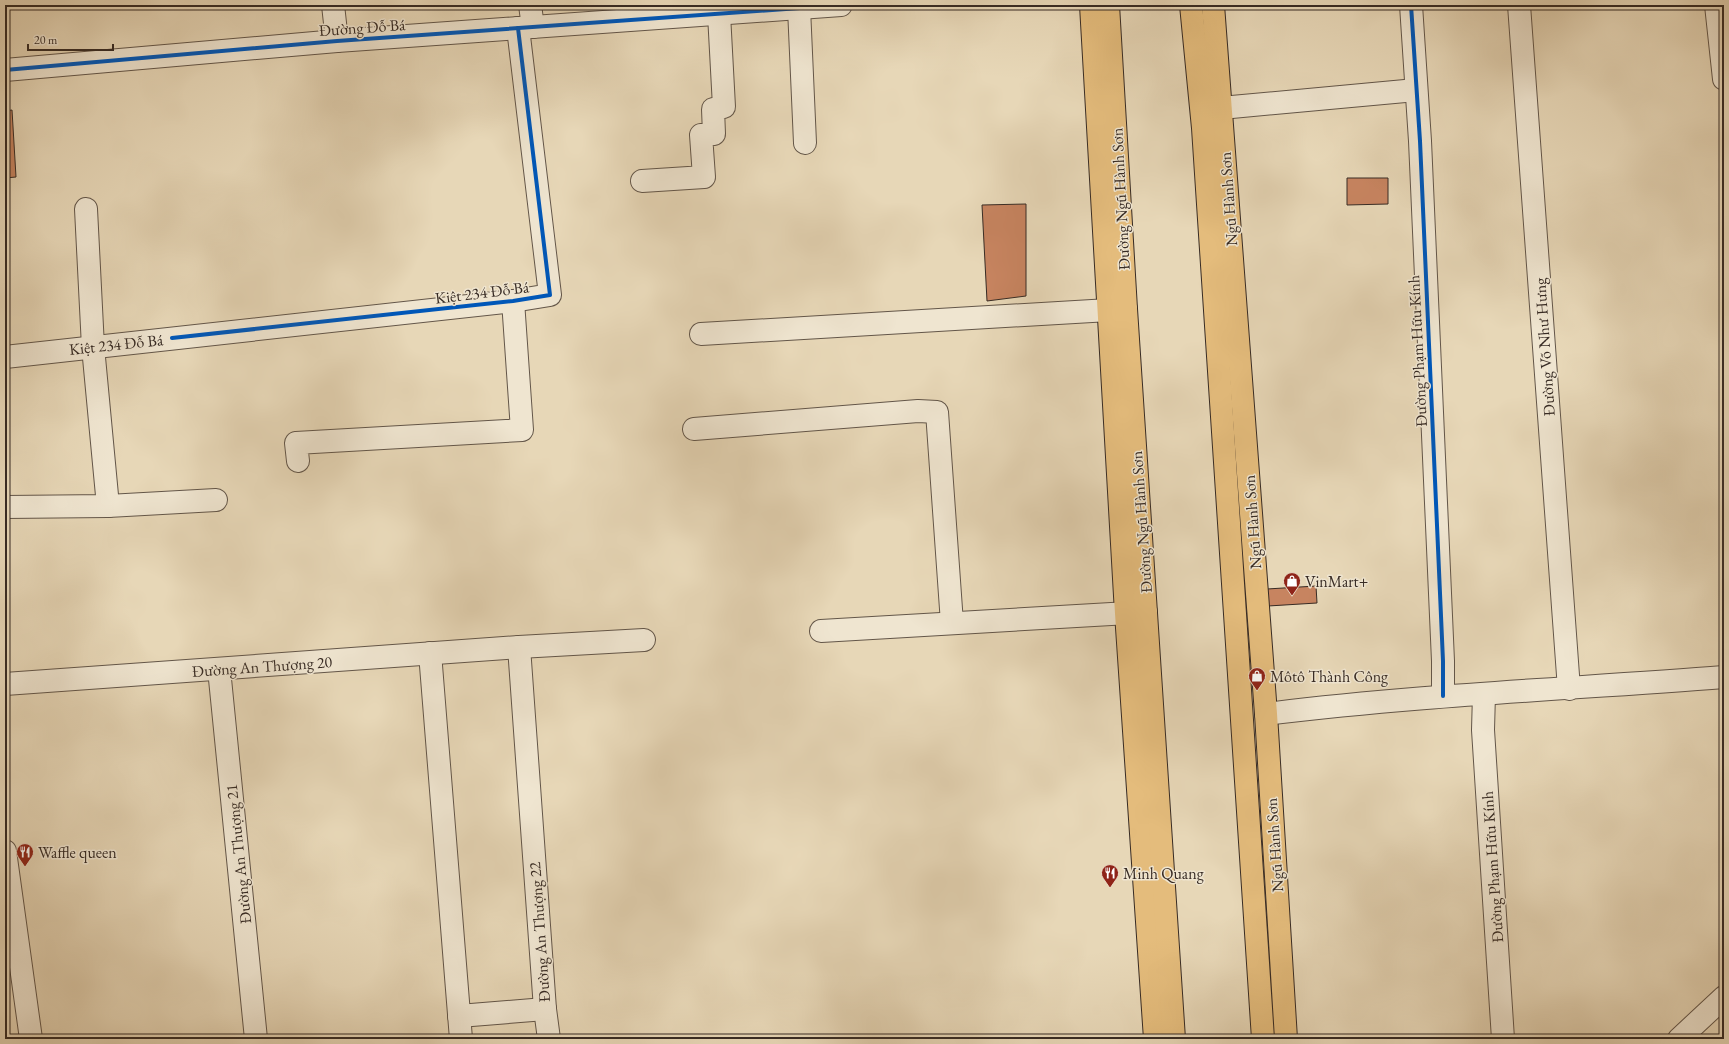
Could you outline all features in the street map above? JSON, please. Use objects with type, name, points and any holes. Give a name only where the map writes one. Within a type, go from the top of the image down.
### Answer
[{"type":"main road","points":[[1091,5],[1117,309]]},
{"type":"main road","name":"Đường Ngũ Hành Sơn","points":[[1108,5],[1117,309],[1136,612],[1174,1039]]},
{"type":"main road","name":"Ngũ Hành Sơn","points":[[1191,5],[1203,128],[1263,1039]]},
{"type":"main road","name":"Ngũ Hành Sơn","points":[[1213,5],[1266,714],[1286,1039]]},
{"type":"main road","points":[[1136,612],[1155,1039]]},
{"type":"street","points":[[333,5],[337,41]]},
{"type":"street","points":[[525,27],[530,5]]},
{"type":"street","name":"Đường Đỗ Bá","points":[[5,70],[337,41],[525,27],[612,13],[719,14],[841,5]]},
{"type":"street","name":"Đường Phạm Hữu Kính","points":[[1411,5],[1442,628],[1443,696]]},
{"type":"street","name":"Đường Võ Như Hưng","points":[[1519,5],[1568,689]]},
{"type":"street","points":[[1716,5],[1724,79]]},
{"type":"street","points":[[799,8],[805,143]]},
{"type":"street","points":[[642,181],[704,177],[701,135],[714,134],[713,109],[724,108],[719,14]]},
{"type":"street","name":"Kiệt 234 Đỗ Bá","points":[[5,357],[513,301],[550,295],[525,27]]},
{"type":"street","points":[[1221,108],[1416,90]]},
{"type":"street","points":[[86,210],[93,347],[108,506]]},
{"type":"street","name":"Kiệt 234 Đỗ Bá","points":[[298,461],[296,443],[522,430],[513,301]]},
{"type":"street","points":[[701,334],[1117,309]]},
{"type":"street","points":[[694,429],[918,411],[937,412],[952,623]]},
{"type":"street","points":[[5,507],[108,506],[216,500]]},
{"type":"street","points":[[821,631],[1136,612]]},
{"type":"street","name":"Đường An Thượng 20","points":[[5,684],[430,653],[644,640]]},
{"type":"street","name":"Đường An Thượng 22","points":[[459,1016],[545,1009],[518,647]]},
{"type":"street","points":[[430,653],[461,1039]]},
{"type":"street","name":"Đường An Thượng 21","points":[[219,669],[256,1039]]},
{"type":"street","points":[[1266,714],[1443,696],[1568,689],[1724,677]]},
{"type":"street","name":"Đường Phạm Hữu Kính","points":[[1484,694],[1483,730],[1503,1039]]},
{"type":"street","points":[[5,858],[31,1039]]},
{"type":"street","points":[[1679,1039],[1724,997]]},
{"type":"street","points":[[545,1009],[549,1039]]},
{"type":"building","points":[[12,110],[16,177],[5,178],[5,111]]},
{"type":"building","points":[[1347,178],[1388,178],[1388,204],[1347,205]]},
{"type":"building","points":[[1026,204],[1026,296],[987,301],[982,205]]},
{"type":"building","name":"VinMart+","points":[[1316,586],[1317,603],[1268,606],[1267,589]]},
{"type":"cycle path","points":[[5,70],[337,41],[841,5]]},
{"type":"cycle path","points":[[1411,5],[1420,141],[1443,661],[1443,696]]},
{"type":"cycle path","points":[[172,338],[513,301],[550,295],[518,28]]},
{"type":"place","name":"VinMart+","points":[[1292,596]]},
{"type":"place","name":"Môtô Thành Công","points":[[1257,691]]},
{"type":"place","name":"Waffle queen","points":[[25,867]]},
{"type":"place","name":"Minh Quang","points":[[1110,888]]}]
